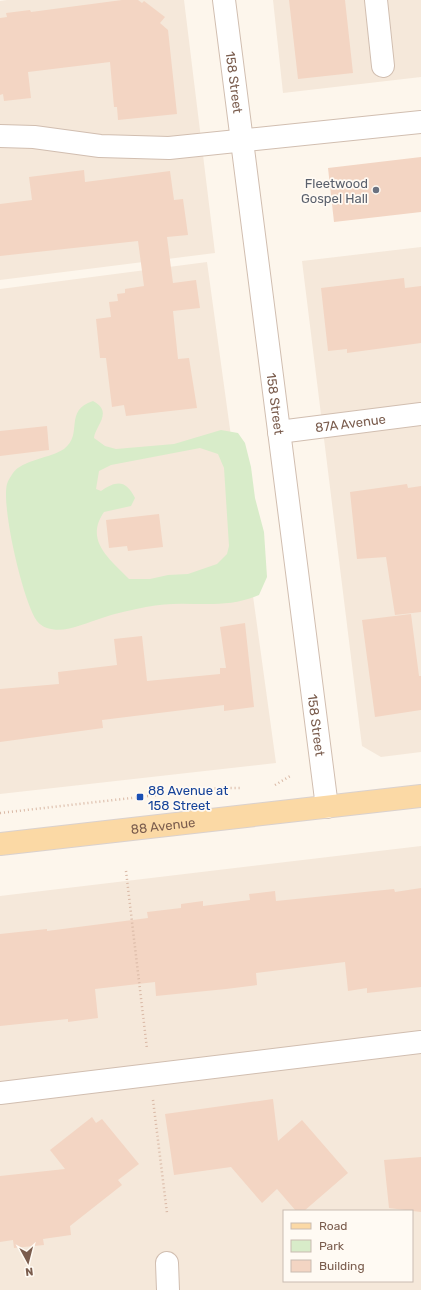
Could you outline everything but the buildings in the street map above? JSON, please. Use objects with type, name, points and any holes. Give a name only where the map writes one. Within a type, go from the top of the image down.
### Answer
[{"type":"main road","name":"88 Avenue","points":[[0,844],[421,796]]},
{"type":"street","name":"158 Street","points":[[224,0],[327,807]]},
{"type":"street","points":[[376,0],[384,66]]},
{"type":"street","points":[[0,136],[34,137],[100,146],[146,148],[193,147],[421,122]]},
{"type":"street","name":"87A Avenue","points":[[279,432],[421,414]]},
{"type":"street","points":[[0,1093],[421,1042]]},
{"type":"street","points":[[167,1263],[168,1290]]},
{"type":"path","points":[[267,786],[275,785],[292,775]]},
{"type":"path","points":[[0,813],[219,788],[244,788]]},
{"type":"path","points":[[126,871],[147,1056]]},
{"type":"path","points":[[152,1094],[167,1213]]},
{"type":"shaded area","points":[[184,0],[215,253],[0,280],[0,1]]},
{"type":"shaded area","points":[[273,0],[421,0],[421,77],[283,93]]},
{"type":"shaded area","points":[[421,247],[421,752],[381,757],[362,746],[302,261]]},
{"type":"shaded area","points":[[207,262],[276,763],[0,794],[0,289]]},
{"type":"shaded area","points":[[421,846],[421,1290],[0,1290],[0,896]]},
{"type":"green space","points":[[93,401],[99,405],[103,414],[94,438],[105,446],[116,449],[174,444],[221,430],[238,433],[245,443],[251,467],[255,498],[264,532],[267,577],[259,595],[230,603],[175,604],[146,607],[61,630],[47,628],[38,622],[31,611],[14,554],[7,512],[7,484],[13,473],[23,465],[52,455],[64,449],[70,443],[73,437],[76,417],[84,405]],"holes":[[[200,448],[218,454],[224,468],[229,546],[227,554],[217,564],[188,574],[168,575],[150,579],[129,579],[107,557],[98,541],[97,532],[99,522],[104,512],[131,506],[135,498],[132,492],[125,485],[121,484],[112,485],[101,491],[96,489],[99,471],[111,465]]]},
{"type":"place","name":"Fleetwood Gospel Hall","points":[[376,190]]},
{"type":"place","name":"88 Avenue at 158 Street","points":[[140,797]]}]
